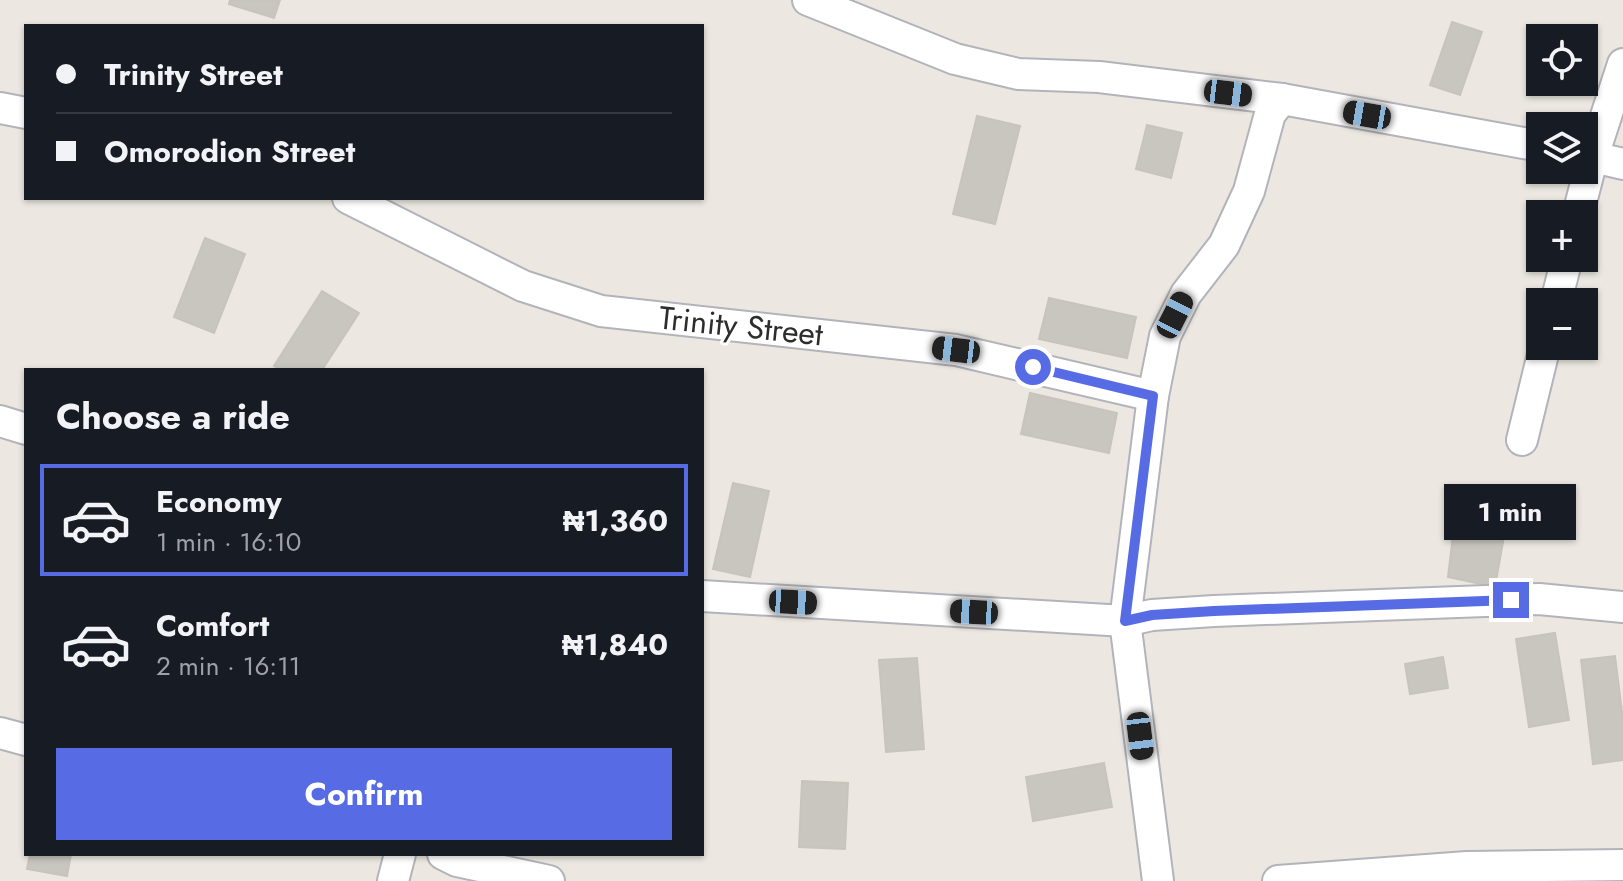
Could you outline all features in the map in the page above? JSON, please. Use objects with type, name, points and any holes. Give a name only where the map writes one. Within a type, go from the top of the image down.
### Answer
[{"type":"street","points":[[808,0],[955,59],[1018,74],[1099,77],[1282,99],[1526,143]]},
{"type":"street","points":[[1598,129],[1623,64]]},
{"type":"street","points":[[1158,881],[1125,621],[1153,396],[1165,336],[1186,294],[1224,245],[1249,191],[1270,114],[1282,99]]},
{"type":"street","points":[[0,108],[24,113]]},
{"type":"street","points":[[1598,158],[1623,164]]},
{"type":"street","name":"Trinity Street","points":[[352,200],[523,286],[601,311],[956,350],[1153,396]]},
{"type":"street","points":[[1522,440],[1542,360]]},
{"type":"street","points":[[0,421],[24,428]]},
{"type":"street","points":[[704,596],[1125,621],[1152,615],[1214,611],[1539,599],[1623,607]]},
{"type":"street","points":[[0,733],[24,739]]},
{"type":"street","points":[[393,881],[399,856]]},
{"type":"street","points":[[447,856],[457,861],[549,881]]},
{"type":"street","points":[[1278,881],[1467,867],[1623,865]]},
{"type":"building","points":[[230,0],[280,0],[274,18],[229,4]]},
{"type":"building","points":[[1452,22],[1482,32],[1460,95],[1430,85]]},
{"type":"building","points":[[977,116],[1020,126],[995,224],[953,214]]},
{"type":"building","points":[[1147,125],[1182,133],[1171,178],[1136,169]]},
{"type":"building","points":[[205,238],[245,254],[214,333],[174,317]]},
{"type":"building","points":[[322,291],[359,313],[323,368],[274,366]]},
{"type":"building","points":[[1049,298],[1136,317],[1127,358],[1039,339]]},
{"type":"building","points":[[1030,393],[1117,413],[1109,453],[1021,434]]},
{"type":"building","points":[[733,483],[769,491],[750,577],[713,569]]},
{"type":"building","points":[[1459,485],[1512,491],[1495,587],[1448,577]]},
{"type":"building","points":[[1555,633],[1569,720],[1529,727],[1516,639]]},
{"type":"building","points":[[1615,656],[1623,720],[1623,760],[1593,764],[1581,660]]},
{"type":"building","points":[[1443,657],[1448,688],[1410,694],[1405,664]]},
{"type":"building","points":[[917,658],[924,749],[886,752],[879,660]]},
{"type":"building","points":[[1104,763],[1112,807],[1033,821],[1026,777]]},
{"type":"building","points":[[802,781],[848,783],[845,849],[799,847]]},
{"type":"building","points":[[30,856],[71,856],[67,876],[27,869]]},
{"type":"route","points":[[1033,367],[1153,396],[1125,621],[1152,615],[1214,611],[1511,600]]}]
